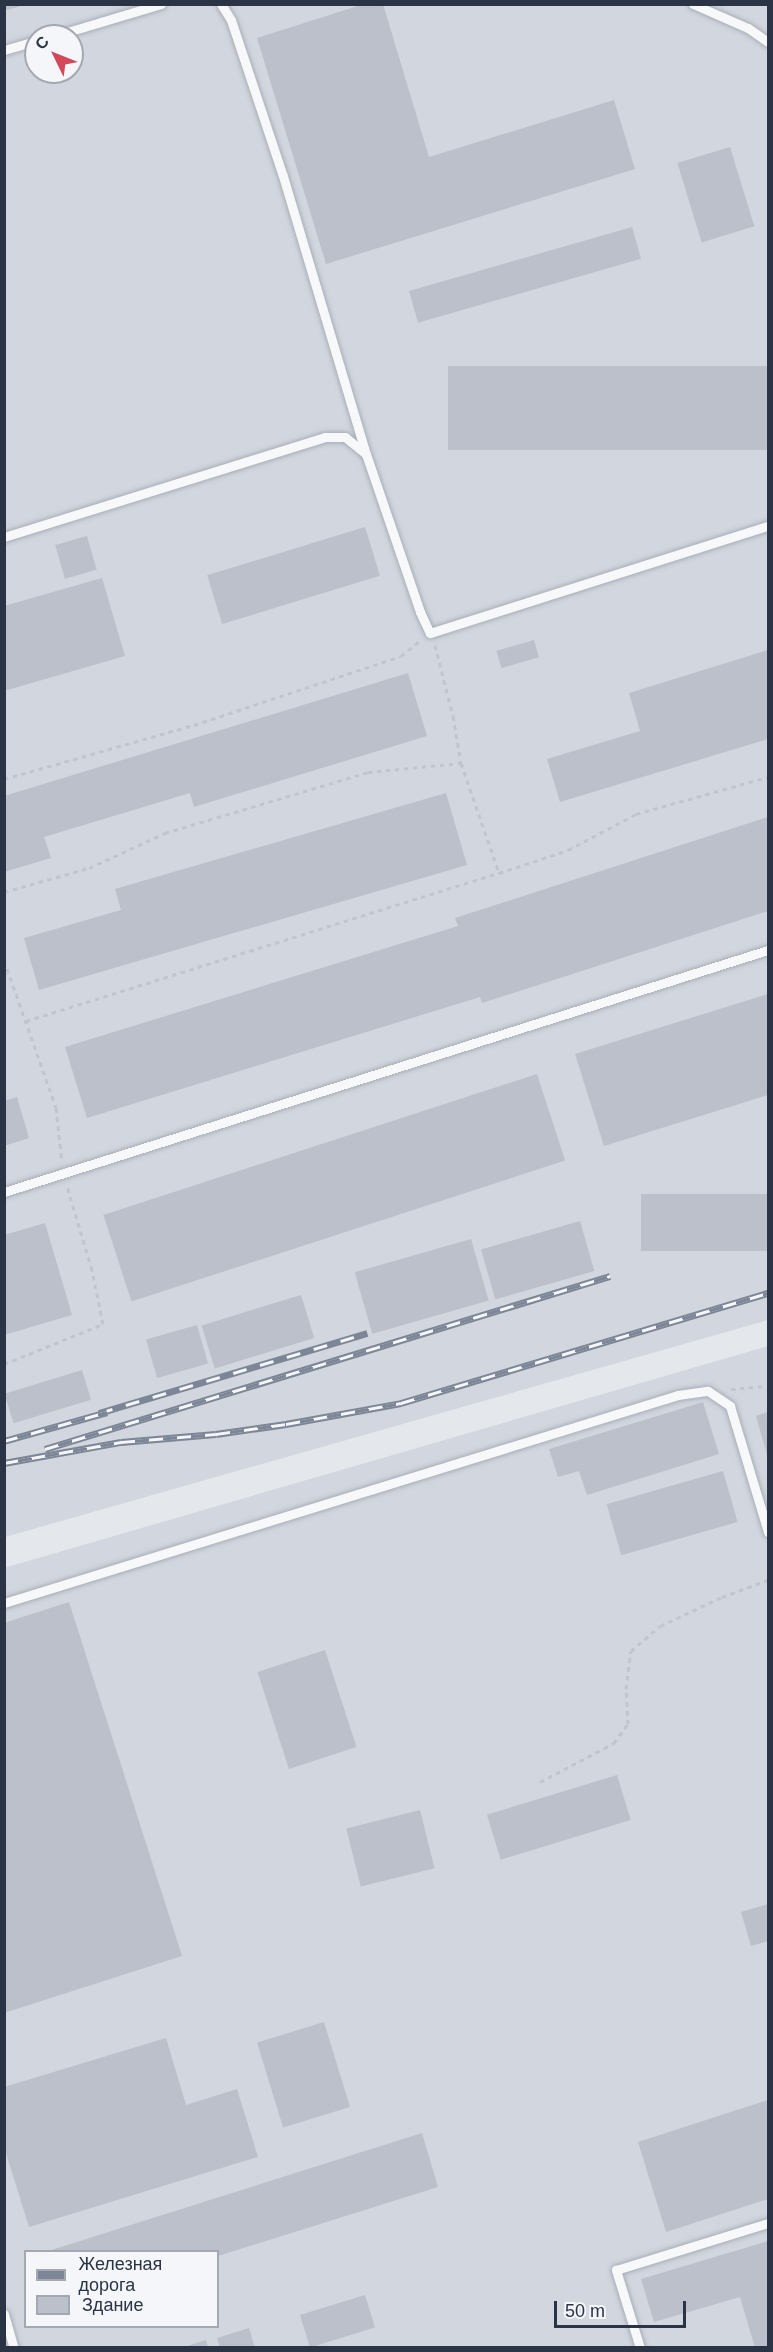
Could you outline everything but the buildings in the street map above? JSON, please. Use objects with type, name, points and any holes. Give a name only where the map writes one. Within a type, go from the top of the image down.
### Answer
[{"type":"lane","points":[[84,27],[161,4]]},
{"type":"lane","points":[[221,4],[231,20],[283,176],[366,454],[420,612],[430,633],[768,525]]},
{"type":"lane","points":[[693,4],[748,28],[768,42]]},
{"type":"lane","points":[[4,50],[24,44]]},
{"type":"lane","points":[[4,537],[325,437],[345,437],[366,454]]},
{"type":"lane","points":[[4,1192],[768,950]]},
{"type":"lane","points":[[4,1603],[678,1395],[708,1391],[730,1406],[768,1532]]},
{"type":"lane","points":[[640,2348],[616,2270],[768,2223]]},
{"type":"lane","points":[[4,2314],[14,2348]]},
{"type":"path","points":[[4,779],[194,725],[400,656],[430,633],[453,716],[461,763],[499,873]]},
{"type":"path","points":[[4,892],[89,868],[165,833],[368,772],[461,763]]},
{"type":"path","points":[[26,1022],[499,873],[568,850],[636,814],[768,777]]},
{"type":"path","points":[[708,1391],[768,1386]]},
{"type":"path","points":[[540,1782],[614,1743],[628,1724],[626,1689],[630,1651],[660,1626],[722,1597],[768,1580]]},
{"type":"shaded area","points":[[5,5],[768,5],[768,1320],[5,1537]]},
{"type":"shaded area","points":[[768,1346],[768,2347],[5,2347],[4,1568]]},
{"type":"railway","points":[[45,1449],[610,1276]]},
{"type":"railway","points":[[4,1463],[121,1442],[216,1434],[286,1424],[401,1403],[768,1293]]},
{"type":"railway","points":[[99,1413],[367,1333]]},
{"type":"railway","points":[[4,1441],[107,1412]]}]
